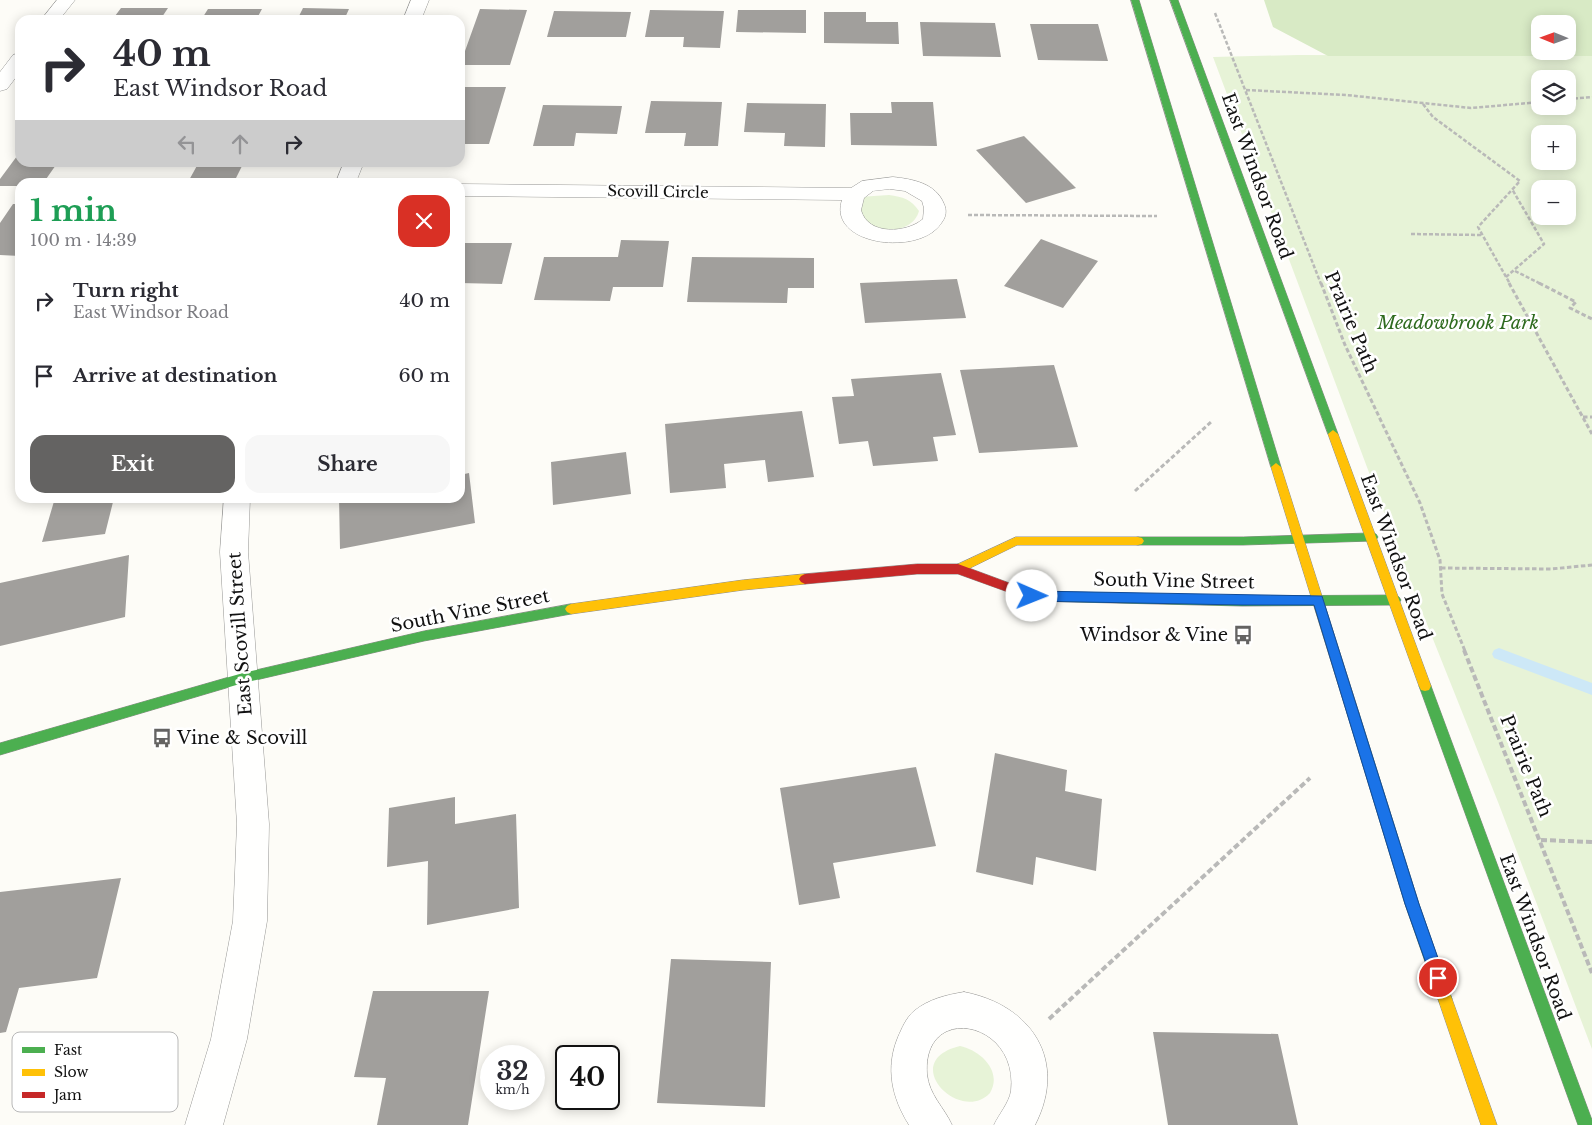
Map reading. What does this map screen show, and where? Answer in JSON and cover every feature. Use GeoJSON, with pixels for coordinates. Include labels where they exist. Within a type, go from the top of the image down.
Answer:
{"type":"FeatureCollection","features":[{"type":"Feature","properties":{"kind":"main road"},"geometry":{"type":"LineString","coordinates":[[1135,0],[1279,477],[1412,904],[1489,1125]]}},
{"type":"Feature","properties":{"kind":"main road","name":"East Windsor Road"},"geometry":{"type":"LineString","coordinates":[[1174,0],[1586,1125]]}},
{"type":"Feature","properties":{"kind":"main road","name":"South Vine Street"},"geometry":{"type":"LineString","coordinates":[[958,569],[1016,541],[1243,541],[1372,538]]}},
{"type":"Feature","properties":{"kind":"main road","name":"South Vine Street"},"geometry":{"type":"LineString","coordinates":[[0,749],[243,678],[424,636],[587,606],[752,584],[918,569],[958,569],[1032,596],[1242,601],[1395,600]]}},
{"type":"Feature","properties":{"kind":"street"},"geometry":{"type":"LineString","coordinates":[[54,15],[66,0]]}},
{"type":"Feature","properties":{"kind":"street"},"geometry":{"type":"LineString","coordinates":[[414,15],[420,0]]}},
{"type":"Feature","properties":{"kind":"street"},"geometry":{"type":"LineString","coordinates":[[0,85],[15,66]]}},
{"type":"Feature","properties":{"kind":"street","name":"Scovill Circle"},"geometry":{"type":"LineString","coordinates":[[465,190],[856,194],[865,188],[878,184],[906,184],[920,189],[929,196],[934,205],[935,214]]}},
{"type":"Feature","properties":{"kind":"street"},"geometry":{"type":"LineString","coordinates":[[856,194],[851,202],[850,210],[853,219],[860,226],[878,234],[898,236],[912,234],[931,223],[935,214]]}},
{"type":"Feature","properties":{"kind":"street","name":"East Scovill Street"},"geometry":{"type":"LineString","coordinates":[[204,1125],[229,1039],[250,921],[253,824],[234,552],[237,503]]}},
{"type":"Feature","properties":{"kind":"street"},"geometry":{"type":"LineString","coordinates":[[933,1125],[918,1107],[910,1087],[908,1066],[912,1046],[922,1028],[936,1016],[954,1010],[973,1010],[992,1016],[1008,1028],[1021,1045],[1028,1067],[1030,1090],[1023,1111],[1013,1125]]}},
{"type":"Feature","properties":{"kind":"path","name":"Prairie Path"},"geometry":{"type":"LineString","coordinates":[[1213,8],[1345,345],[1413,486],[1440,560],[1442,594],[1541,840],[1592,973]]}},
{"type":"Feature","properties":{"kind":"path"},"geometry":{"type":"LineString","coordinates":[[1246,90],[1346,95],[1471,108],[1531,103]]}},
{"type":"Feature","properties":{"kind":"path"},"geometry":{"type":"LineString","coordinates":[[1576,98],[1592,97]]}},
{"type":"Feature","properties":{"kind":"path"},"geometry":{"type":"LineString","coordinates":[[1422,104],[1433,117],[1520,181],[1478,227],[1592,434]]}},
{"type":"Feature","properties":{"kind":"path"},"geometry":{"type":"LineString","coordinates":[[1506,278],[1544,244],[1512,189]]}},
{"type":"Feature","properties":{"kind":"path"},"geometry":{"type":"LineString","coordinates":[[935,214],[1157,216]]}},
{"type":"Feature","properties":{"kind":"path"},"geometry":{"type":"LineString","coordinates":[[1411,234],[1482,235]]}},
{"type":"Feature","properties":{"kind":"path"},"geometry":{"type":"LineString","coordinates":[[1515,271],[1576,302],[1570,308],[1592,319]]}},
{"type":"Feature","properties":{"kind":"path"},"geometry":{"type":"LineString","coordinates":[[1582,417],[1592,417]]}},
{"type":"Feature","properties":{"kind":"path"},"geometry":{"type":"LineString","coordinates":[[1135,491],[1210,422]]}},
{"type":"Feature","properties":{"kind":"path"},"geometry":{"type":"LineString","coordinates":[[1441,568],[1551,569],[1592,565]]}},
{"type":"Feature","properties":{"kind":"path"},"geometry":{"type":"LineString","coordinates":[[1021,1045],[1310,778]]}},
{"type":"Feature","properties":{"kind":"path"},"geometry":{"type":"LineString","coordinates":[[1541,840],[1592,842]]}},
{"type":"Feature","properties":{"kind":"green space"},"geometry":{"type":"Polygon","coordinates":[[[1264,0],[1592,0],[1592,56],[1576,56],[1576,15],[1531,15],[1531,56],[1328,56],[1273,27],[1264,0]]]}},
{"type":"Feature","properties":{"kind":"green space","name":"Meadowbrook Park"},"geometry":{"type":"Polygon","coordinates":[[[1298,55],[1531,56],[1531,60],[1576,60],[1576,56],[1592,56],[1592,1049],[1498,802],[1409,579],[1213,57],[1298,55]]]}},
{"type":"Feature","properties":{"kind":"green space"},"geometry":{"type":"Polygon","coordinates":[[[889,195],[910,201],[919,211],[915,219],[909,225],[891,230],[882,230],[866,223],[860,215],[859,197],[889,195]]]}},
{"type":"Feature","properties":{"kind":"green space"},"geometry":{"type":"Polygon","coordinates":[[[960,1046],[968,1048],[982,1057],[994,1077],[990,1093],[978,1101],[964,1101],[951,1096],[940,1087],[934,1076],[934,1064],[942,1054],[960,1046]]]}},
{"type":"Feature","properties":{"kind":"building"},"geometry":{"type":"Polygon","coordinates":[[[121,8],[168,8],[163,15],[116,15],[121,8]]]}},
{"type":"Feature","properties":{"kind":"building"},"geometry":{"type":"Polygon","coordinates":[[[303,8],[349,9],[346,15],[300,15],[303,8]]]}},
{"type":"Feature","properties":{"kind":"building"},"geometry":{"type":"Polygon","coordinates":[[[208,9],[262,9],[259,15],[204,15],[208,9]]]}},
{"type":"Feature","properties":{"kind":"building"},"geometry":{"type":"Polygon","coordinates":[[[480,9],[527,10],[510,65],[465,65],[465,51],[480,9]]]}},
{"type":"Feature","properties":{"kind":"building"},"geometry":{"type":"Polygon","coordinates":[[[650,10],[724,11],[720,48],[683,47],[684,37],[645,37],[650,10]]]}},
{"type":"Feature","properties":{"kind":"building"},"geometry":{"type":"Polygon","coordinates":[[[738,10],[806,10],[806,33],[736,32],[738,10]]]}},
{"type":"Feature","properties":{"kind":"building"},"geometry":{"type":"Polygon","coordinates":[[[554,11],[631,12],[626,37],[547,37],[554,11]]]}},
{"type":"Feature","properties":{"kind":"building"},"geometry":{"type":"Polygon","coordinates":[[[824,12],[866,12],[866,22],[898,22],[899,44],[824,43],[824,12]]]}},
{"type":"Feature","properties":{"kind":"building"},"geometry":{"type":"Polygon","coordinates":[[[920,22],[995,23],[1001,57],[923,56],[920,22]]]}},
{"type":"Feature","properties":{"kind":"building"},"geometry":{"type":"Polygon","coordinates":[[[1030,24],[1098,24],[1108,61],[1038,60],[1030,24]]]}},
{"type":"Feature","properties":{"kind":"building"},"geometry":{"type":"Polygon","coordinates":[[[465,87],[506,87],[489,144],[465,144],[465,87]]]}},
{"type":"Feature","properties":{"kind":"building"},"geometry":{"type":"Polygon","coordinates":[[[651,101],[722,102],[718,146],[684,146],[686,133],[645,133],[651,101]]]}},
{"type":"Feature","properties":{"kind":"building"},"geometry":{"type":"Polygon","coordinates":[[[891,102],[933,102],[937,146],[851,145],[850,113],[892,113],[891,102]]]}},
{"type":"Feature","properties":{"kind":"building"},"geometry":{"type":"Polygon","coordinates":[[[747,103],[826,104],[825,147],[784,146],[785,133],[744,132],[747,103]]]}},
{"type":"Feature","properties":{"kind":"building"},"geometry":{"type":"Polygon","coordinates":[[[543,105],[622,106],[617,134],[576,133],[574,146],[533,146],[543,105]]]}},
{"type":"Feature","properties":{"kind":"building"},"geometry":{"type":"Polygon","coordinates":[[[1024,136],[1076,188],[1026,203],[976,150],[1024,136]]]}},
{"type":"Feature","properties":{"kind":"building"},"geometry":{"type":"Polygon","coordinates":[[[15,159],[15,167],[54,167],[47,178],[15,178],[15,186],[0,186],[0,179],[15,159]]]}},
{"type":"Feature","properties":{"kind":"building"},"geometry":{"type":"Polygon","coordinates":[[[196,167],[242,167],[236,178],[190,178],[196,167]]]}},
{"type":"Feature","properties":{"kind":"building"},"geometry":{"type":"Polygon","coordinates":[[[13,204],[15,204],[15,256],[0,255],[0,223],[13,204]]]}},
{"type":"Feature","properties":{"kind":"building"},"geometry":{"type":"Polygon","coordinates":[[[1041,239],[1098,261],[1063,308],[1004,286],[1041,239]]]}},
{"type":"Feature","properties":{"kind":"building"},"geometry":{"type":"Polygon","coordinates":[[[621,240],[669,241],[663,287],[613,287],[610,301],[534,300],[544,257],[618,257],[621,240]]]}},
{"type":"Feature","properties":{"kind":"building"},"geometry":{"type":"Polygon","coordinates":[[[465,243],[512,243],[502,284],[465,283],[465,243]]]}},
{"type":"Feature","properties":{"kind":"building"},"geometry":{"type":"Polygon","coordinates":[[[692,257],[814,258],[814,288],[788,288],[787,303],[687,302],[692,257]]]}},
{"type":"Feature","properties":{"kind":"building"},"geometry":{"type":"Polygon","coordinates":[[[957,279],[966,318],[865,323],[860,283],[957,279]]]}},
{"type":"Feature","properties":{"kind":"building"},"geometry":{"type":"Polygon","coordinates":[[[1054,365],[1078,447],[979,453],[960,370],[1054,365]]]}},
{"type":"Feature","properties":{"kind":"building"},"geometry":{"type":"Polygon","coordinates":[[[941,373],[956,435],[933,437],[938,461],[873,466],[868,441],[839,444],[832,397],[854,396],[851,379],[941,373]]]}},
{"type":"Feature","properties":{"kind":"building"},"geometry":{"type":"Polygon","coordinates":[[[802,411],[814,477],[768,482],[765,460],[724,464],[726,488],[670,493],[665,424],[802,411]]]}},
{"type":"Feature","properties":{"kind":"building"},"geometry":{"type":"Polygon","coordinates":[[[626,452],[631,494],[553,505],[551,462],[626,452]]]}},
{"type":"Feature","properties":{"kind":"building"},"geometry":{"type":"Polygon","coordinates":[[[469,473],[475,523],[340,549],[339,503],[465,503],[465,474],[469,473]]]}},
{"type":"Feature","properties":{"kind":"building"},"geometry":{"type":"Polygon","coordinates":[[[54,503],[113,503],[105,534],[42,542],[54,503]]]}},
{"type":"Feature","properties":{"kind":"building"},"geometry":{"type":"Polygon","coordinates":[[[129,555],[125,617],[0,646],[0,583],[129,555]]]}},
{"type":"Feature","properties":{"kind":"building"},"geometry":{"type":"Polygon","coordinates":[[[995,753],[1067,770],[1065,791],[1102,799],[1096,871],[1036,857],[1033,885],[976,872],[995,753]]]}},
{"type":"Feature","properties":{"kind":"building"},"geometry":{"type":"Polygon","coordinates":[[[916,767],[936,846],[833,863],[840,898],[799,905],[780,788],[916,767]]]}},
{"type":"Feature","properties":{"kind":"building"},"geometry":{"type":"Polygon","coordinates":[[[455,797],[455,824],[516,814],[519,908],[427,925],[428,861],[387,867],[389,808],[455,797]]]}},
{"type":"Feature","properties":{"kind":"building"},"geometry":{"type":"Polygon","coordinates":[[[121,878],[97,978],[19,988],[6,1032],[0,1033],[0,892],[121,878]]]}},
{"type":"Feature","properties":{"kind":"building"},"geometry":{"type":"Polygon","coordinates":[[[671,959],[771,962],[765,1107],[657,1103],[671,959]]]}},
{"type":"Feature","properties":{"kind":"building"},"geometry":{"type":"Polygon","coordinates":[[[373,991],[489,991],[468,1125],[377,1125],[386,1078],[354,1077],[373,991]]]}},
{"type":"Feature","properties":{"kind":"building"},"geometry":{"type":"Polygon","coordinates":[[[1153,1032],[1278,1034],[1298,1125],[1168,1125],[1153,1032]]]}},
{"type":"Feature","properties":{"kind":"waterway"},"geometry":{"type":"LineString","coordinates":[[1499,654],[1592,689]]}},
{"type":"Feature","properties":{"kind":"traffic: fast"},"geometry":{"type":"LineString","coordinates":[[1135,0],[1276,467]]}},
{"type":"Feature","properties":{"kind":"traffic: fast"},"geometry":{"type":"LineString","coordinates":[[1174,0],[1333,434]]}},
{"type":"Feature","properties":{"kind":"traffic: fast"},"geometry":{"type":"LineString","coordinates":[[1138,541],[1243,541],[1372,537]]}},
{"type":"Feature","properties":{"kind":"traffic: fast"},"geometry":{"type":"LineString","coordinates":[[1019,591],[1032,596],[1242,601],[1395,600]]}},
{"type":"Feature","properties":{"kind":"traffic: fast"},"geometry":{"type":"LineString","coordinates":[[0,749],[243,678],[424,636],[571,609]]}},
{"type":"Feature","properties":{"kind":"traffic: fast"},"geometry":{"type":"LineString","coordinates":[[1425,686],[1586,1125]]}},
{"type":"Feature","properties":{"kind":"traffic: fast"},"geometry":{"type":"LineString","coordinates":[[1353,713],[1412,904],[1445,999]]}},
{"type":"Feature","properties":{"kind":"traffic: slow"},"geometry":{"type":"LineString","coordinates":[[1333,434],[1425,686]]}},
{"type":"Feature","properties":{"kind":"traffic: slow"},"geometry":{"type":"LineString","coordinates":[[1276,467],[1353,713]]}},
{"type":"Feature","properties":{"kind":"traffic: slow"},"geometry":{"type":"LineString","coordinates":[[958,569],[1016,541],[1138,541]]}},
{"type":"Feature","properties":{"kind":"traffic: slow"},"geometry":{"type":"LineString","coordinates":[[571,609],[743,585],[805,579]]}},
{"type":"Feature","properties":{"kind":"traffic: slow"},"geometry":{"type":"LineString","coordinates":[[1445,999],[1489,1125]]}},
{"type":"Feature","properties":{"kind":"traffic: jam"},"geometry":{"type":"LineString","coordinates":[[805,579],[917,569],[958,569],[1019,591]]}},
{"type":"Feature","properties":{"kind":"place","name":"Windsor & Vine"},"geometry":{"type":"Point","coordinates":[1243,635]}},
{"type":"Feature","properties":{"kind":"place","name":"Vine & Scovill"},"geometry":{"type":"Point","coordinates":[162,738]}},
{"type":"Feature","properties":{"kind":"route"},"geometry":{"type":"LineString","coordinates":[[1032,596],[1242,601],[1318,600],[1412,904],[1438,978]]}}]}
